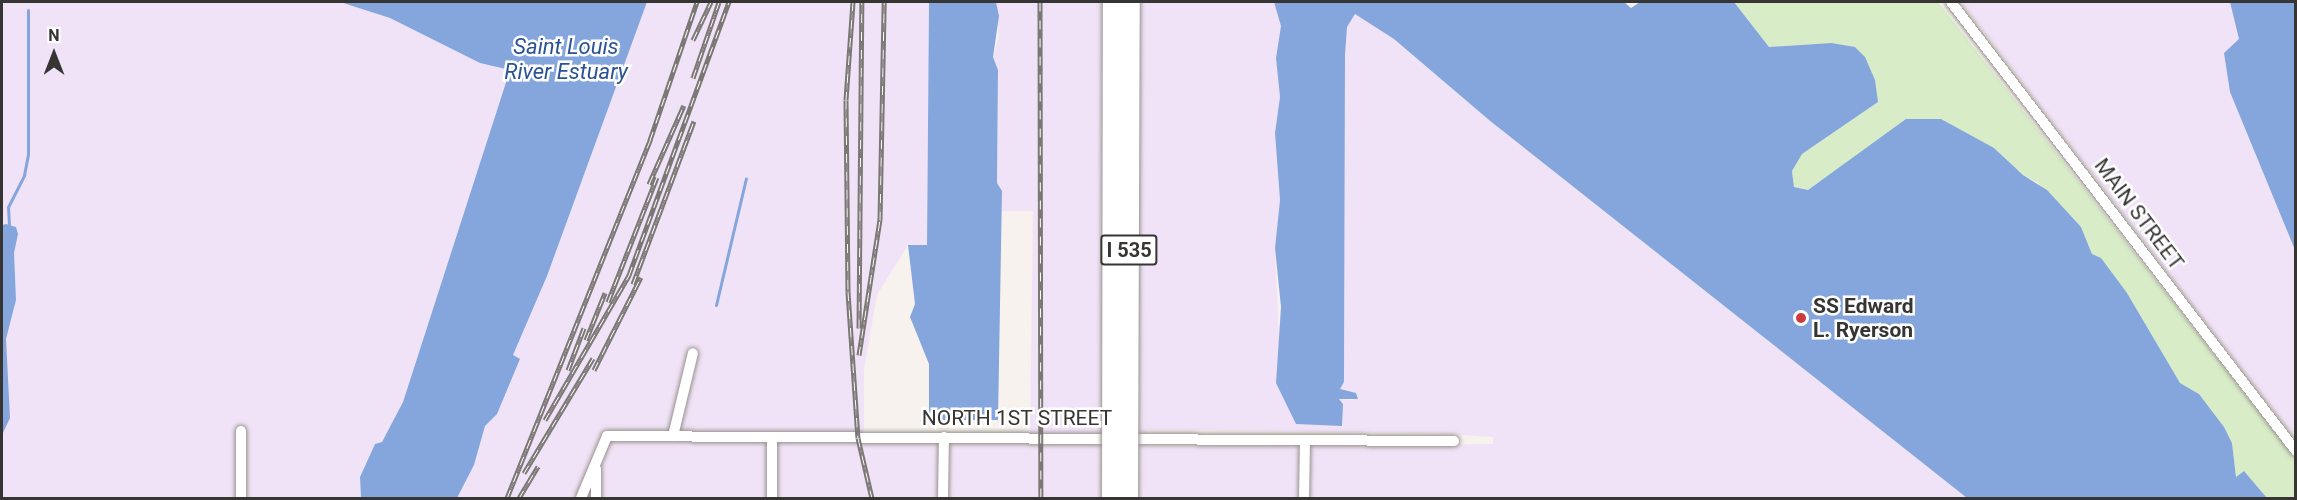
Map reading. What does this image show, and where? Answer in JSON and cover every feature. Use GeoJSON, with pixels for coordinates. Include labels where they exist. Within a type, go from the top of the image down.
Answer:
{"type":"FeatureCollection","features":[{"type":"Feature","properties":{"kind":"highway","name":"I 535"},"geometry":{"type":"LineString","coordinates":[[1112,498],[1113,2]]}},
{"type":"Feature","properties":{"kind":"highway","name":"I 535"},"geometry":{"type":"LineString","coordinates":[[1128,498],[1130,2]]}},
{"type":"Feature","properties":{"kind":"street","name":"MAIN STREET"},"geometry":{"type":"LineString","coordinates":[[1958,4],[2295,451]]}},
{"type":"Feature","properties":{"kind":"street"},"geometry":{"type":"LineString","coordinates":[[673,436],[693,353]]}},
{"type":"Feature","properties":{"kind":"street"},"geometry":{"type":"LineString","coordinates":[[241,431],[241,498]]}},
{"type":"Feature","properties":{"kind":"street","name":"NORTH 1ST STREET"},"geometry":{"type":"LineString","coordinates":[[596,463],[608,436],[1454,441]]}},
{"type":"Feature","properties":{"kind":"street"},"geometry":{"type":"LineString","coordinates":[[772,436],[772,498]]}},
{"type":"Feature","properties":{"kind":"street"},"geometry":{"type":"LineString","coordinates":[[944,437],[944,498]]}},
{"type":"Feature","properties":{"kind":"street"},"geometry":{"type":"LineString","coordinates":[[1304,498],[1305,440]]}},
{"type":"Feature","properties":{"kind":"street"},"geometry":{"type":"LineString","coordinates":[[581,498],[596,463]]}},
{"type":"Feature","properties":{"kind":"street"},"geometry":{"type":"LineString","coordinates":[[596,463],[596,498]]}},
{"type":"Feature","properties":{"kind":"shaded area"},"geometry":{"type":"Polygon","coordinates":[[[2,2],[340,2],[390,18],[480,63],[510,70],[403,402],[382,442],[375,444],[360,477],[361,498],[2,498],[2,2]]]}},
{"type":"Feature","properties":{"kind":"shaded area"},"geometry":{"type":"Polygon","coordinates":[[[647,2],[929,2],[927,245],[908,245],[877,295],[864,370],[864,438],[1030,437],[1033,211],[1002,211],[1002,191],[997,183],[998,70],[993,57],[999,36],[996,2],[1274,2],[1282,26],[1276,58],[1280,97],[1275,133],[1280,200],[1275,248],[1279,335],[1296,424],[1343,404],[1339,399],[1354,400],[1340,389],[1344,382],[1345,55],[1347,27],[1355,13],[1394,39],[1489,120],[1967,498],[457,498],[474,465],[485,426],[497,414],[520,360],[512,355],[547,276],[647,2]],[[1147,430],[1148,446],[1493,444],[1493,437],[1429,433],[1147,430]]]}},
{"type":"Feature","properties":{"kind":"shaded area"},"geometry":{"type":"Polygon","coordinates":[[[1961,2],[2230,2],[2239,39],[2230,92],[2295,250],[2295,439],[1961,2]]]}},
{"type":"Feature","properties":{"kind":"green space"},"geometry":{"type":"Polygon","coordinates":[[[1734,2],[1938,2],[2295,458],[2295,498],[2267,498],[2244,471],[2236,477],[2232,443],[2224,427],[2199,394],[2180,383],[2127,293],[2092,254],[2081,227],[2038,183],[2023,175],[1994,148],[1818,182],[1808,190],[1794,187],[1792,171],[1802,154],[1878,102],[1831,43],[1769,47],[1734,2]]]}},
{"type":"Feature","properties":{"kind":"water","name":"Saint Louis River Estuary"},"geometry":{"type":"Polygon","coordinates":[[[340,2],[647,2],[547,276],[513,355],[520,359],[497,414],[485,426],[474,465],[457,498],[361,498],[360,477],[375,444],[382,442],[403,402],[510,70],[480,63],[390,18],[340,2]]]}},
{"type":"Feature","properties":{"kind":"water"},"geometry":{"type":"Polygon","coordinates":[[[929,2],[996,2],[999,16],[993,57],[998,70],[997,183],[1002,191],[998,420],[929,420],[929,364],[910,317],[915,304],[908,245],[927,245],[929,2]]]}},
{"type":"Feature","properties":{"kind":"water"},"geometry":{"type":"Polygon","coordinates":[[[1274,2],[1624,2],[1631,8],[1640,2],[1734,2],[1769,47],[1831,43],[1855,47],[1865,57],[1875,80],[1878,102],[1802,154],[1792,171],[1794,187],[1808,190],[1906,119],[1941,119],[1994,148],[2023,175],[2047,190],[2081,227],[2092,254],[2101,258],[2127,293],[2180,383],[2199,394],[2224,427],[2232,443],[2236,477],[2244,471],[2267,498],[1967,498],[1489,120],[1394,39],[1355,14],[1347,27],[1345,55],[1344,382],[1340,389],[1356,393],[1358,399],[1339,399],[1343,404],[1342,426],[1296,424],[1276,383],[1281,307],[1275,248],[1280,200],[1275,133],[1280,97],[1276,58],[1281,26],[1274,2]]]}},
{"type":"Feature","properties":{"kind":"water"},"geometry":{"type":"Polygon","coordinates":[[[2230,2],[2295,2],[2295,250],[2230,92],[2224,53],[2239,39],[2230,2]]]}},
{"type":"Feature","properties":{"kind":"water"},"geometry":{"type":"Polygon","coordinates":[[[2,225],[16,227],[18,234],[14,253],[16,300],[6,339],[10,418],[2,435],[2,225]]]}},
{"type":"Feature","properties":{"kind":"waterway"},"geometry":{"type":"LineString","coordinates":[[9,226],[8,207],[24,175],[28,154],[28,10]]}},
{"type":"Feature","properties":{"kind":"waterway"},"geometry":{"type":"LineString","coordinates":[[716,305],[746,178]]}},
{"type":"Feature","properties":{"kind":"railway"},"geometry":{"type":"LineString","coordinates":[[507,498],[650,140],[697,2]]}},
{"type":"Feature","properties":{"kind":"railway"},"geometry":{"type":"LineString","coordinates":[[693,40],[711,2]]}},
{"type":"Feature","properties":{"kind":"railway"},"geometry":{"type":"LineString","coordinates":[[693,78],[719,2]]}},
{"type":"Feature","properties":{"kind":"railway"},"geometry":{"type":"LineString","coordinates":[[545,420],[629,275],[729,2]]}},
{"type":"Feature","properties":{"kind":"railway"},"geometry":{"type":"LineString","coordinates":[[853,2],[846,100],[848,292],[858,438],[872,498]]}},
{"type":"Feature","properties":{"kind":"railway"},"geometry":{"type":"LineString","coordinates":[[859,328],[862,2]]}},
{"type":"Feature","properties":{"kind":"railway"},"geometry":{"type":"LineString","coordinates":[[859,355],[880,220],[884,2]]}},
{"type":"Feature","properties":{"kind":"railway"},"geometry":{"type":"LineString","coordinates":[[1040,2],[1041,498]]}},
{"type":"Feature","properties":{"kind":"railway"},"geometry":{"type":"LineString","coordinates":[[649,184],[684,105]]}},
{"type":"Feature","properties":{"kind":"railway"},"geometry":{"type":"LineString","coordinates":[[633,284],[694,121]]}},
{"type":"Feature","properties":{"kind":"railway"},"geometry":{"type":"LineString","coordinates":[[608,302],[657,177]]}},
{"type":"Feature","properties":{"kind":"railway"},"geometry":{"type":"LineString","coordinates":[[594,370],[641,277]]}},
{"type":"Feature","properties":{"kind":"railway"},"geometry":{"type":"LineString","coordinates":[[586,340],[605,293]]}},
{"type":"Feature","properties":{"kind":"railway"},"geometry":{"type":"LineString","coordinates":[[568,370],[584,328]]}},
{"type":"Feature","properties":{"kind":"railway"},"geometry":{"type":"LineString","coordinates":[[524,473],[593,358]]}},
{"type":"Feature","properties":{"kind":"railway"},"geometry":{"type":"LineString","coordinates":[[519,498],[538,466]]}},
{"type":"Feature","properties":{"kind":"place","name":"SS Edward L. Ryerson"},"geometry":{"type":"Point","coordinates":[1801,318]}}]}
